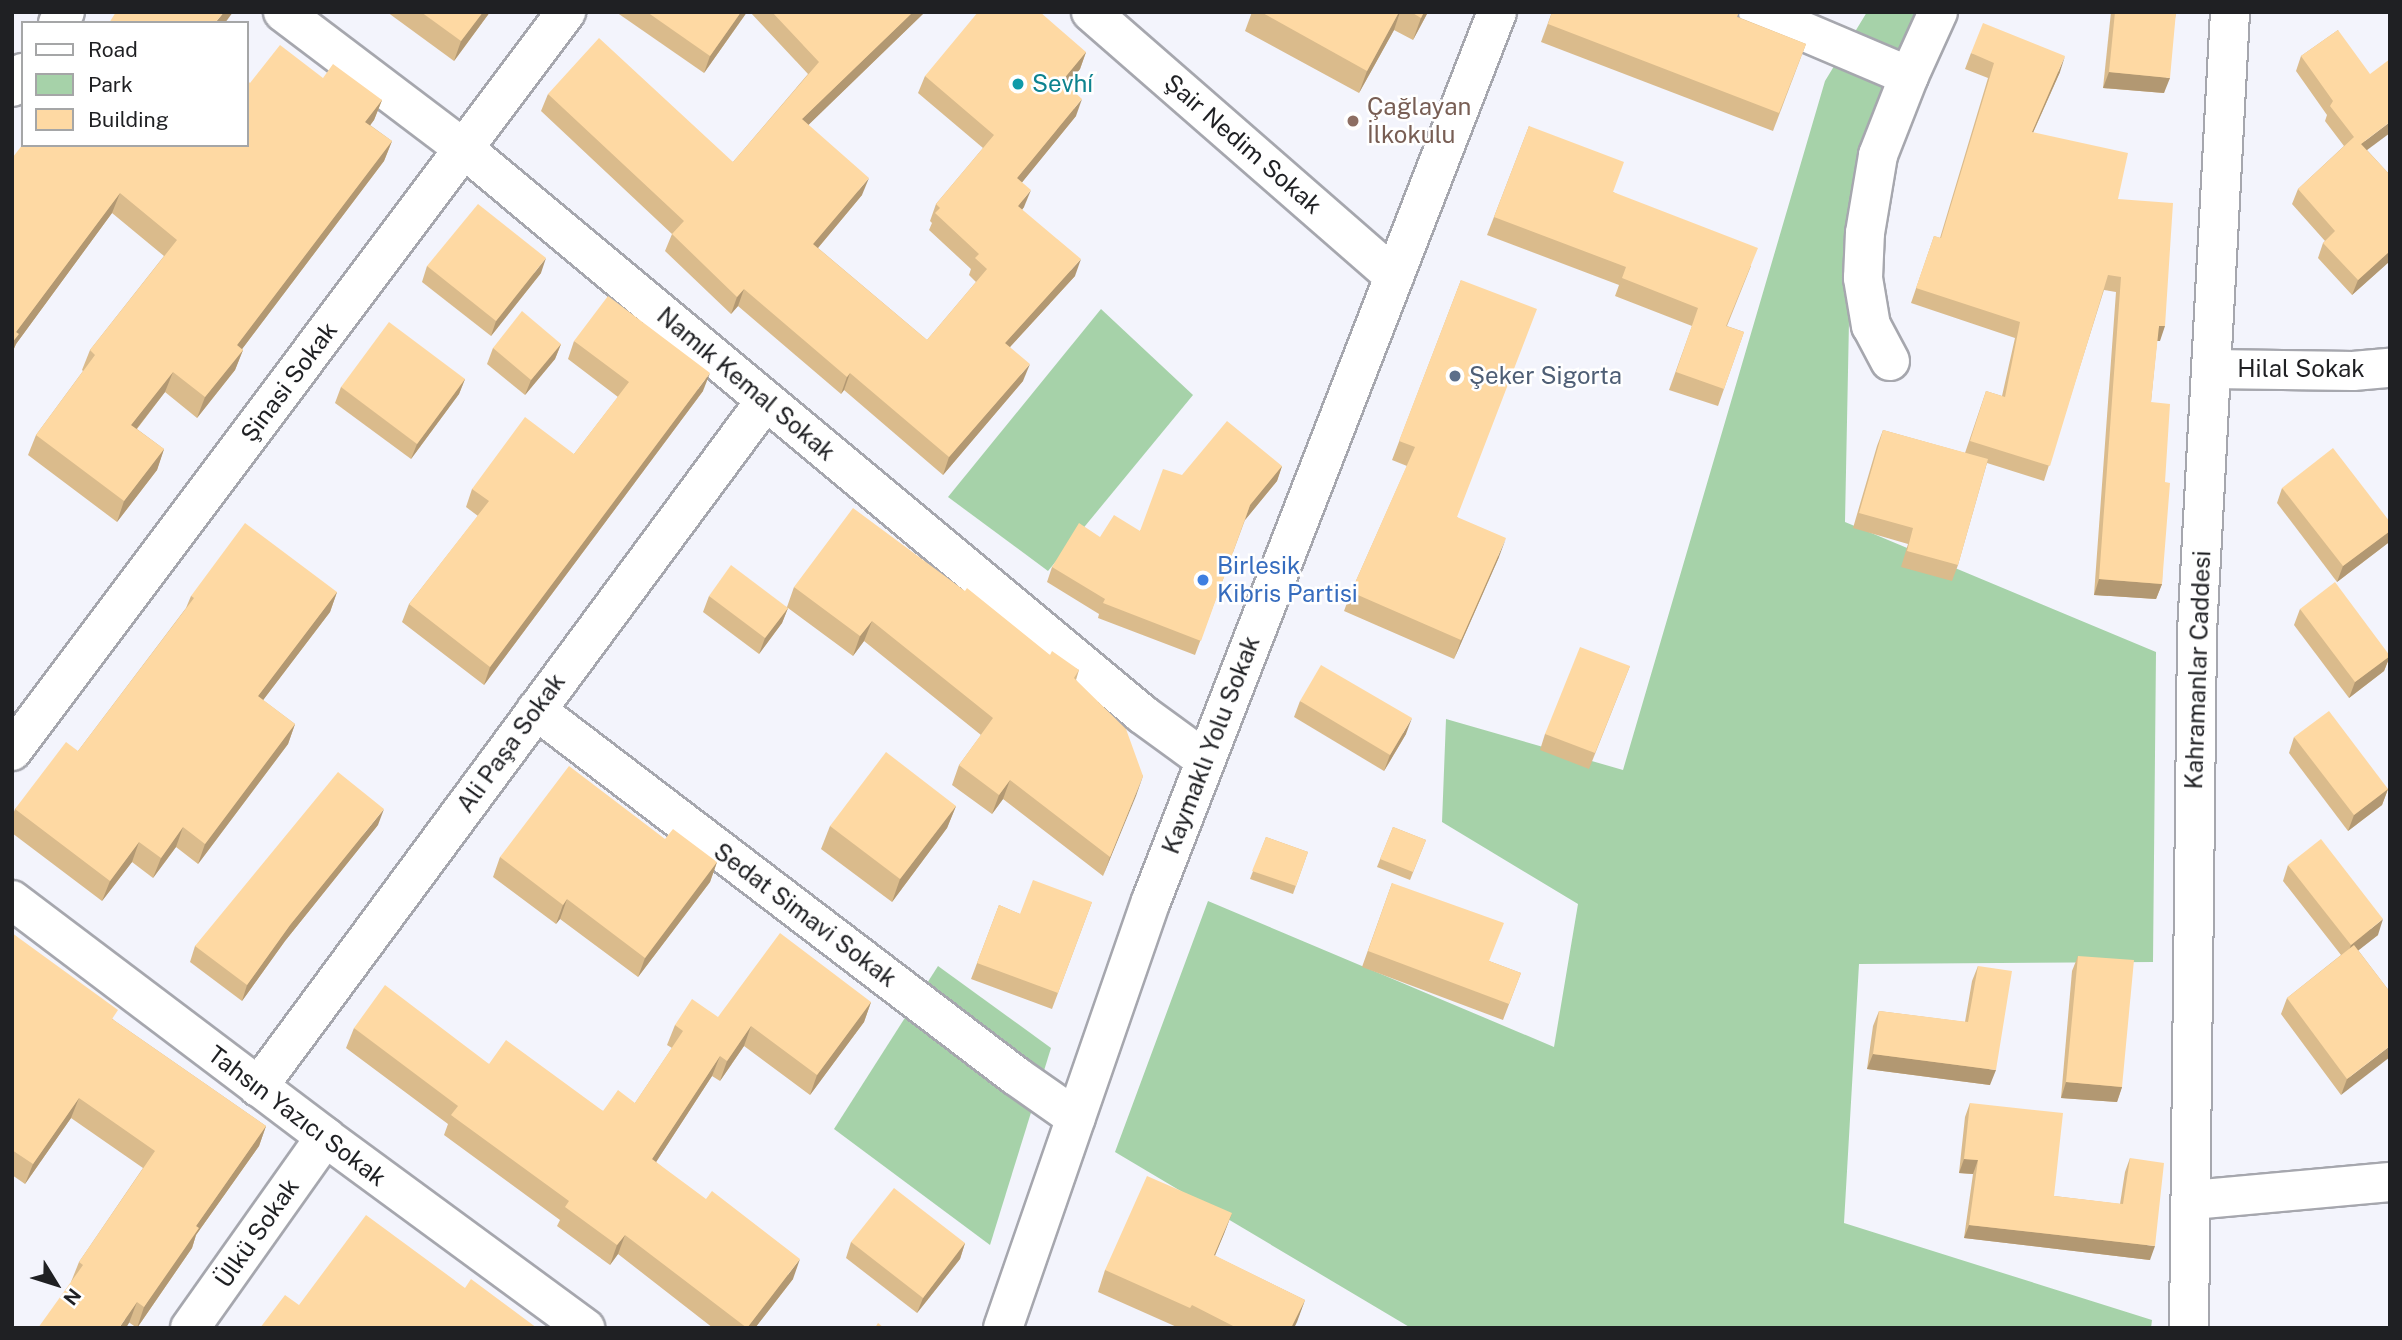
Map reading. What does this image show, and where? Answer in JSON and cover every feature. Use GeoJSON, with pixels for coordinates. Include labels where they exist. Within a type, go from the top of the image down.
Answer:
{"type":"FeatureCollection","features":[{"type":"Feature","properties":{"kind":"street","name":"Namık Kemal Sokak"},"geometry":{"type":"LineString","coordinates":[[283,12],[463,148],[1142,713],[1205,760]]}},
{"type":"Feature","properties":{"kind":"street","name":"Şinasi Sokak"},"geometry":{"type":"LineString","coordinates":[[12,751],[566,12]]}},
{"type":"Feature","properties":{"kind":"street","name":"Şair Nedim Sokak"},"geometry":{"type":"LineString","coordinates":[[1091,12],[1394,276]]}},
{"type":"Feature","properties":{"kind":"street","name":"Kaymaklı Yolu Sokak"},"geometry":{"type":"LineString","coordinates":[[1003,1328],[1151,901],[1497,12]]}},
{"type":"Feature","properties":{"kind":"street"},"geometry":{"type":"LineString","coordinates":[[1758,12],[1909,76]]}},
{"type":"Feature","properties":{"kind":"street"},"geometry":{"type":"LineString","coordinates":[[1889,361],[1871,326],[1863,278],[1865,233],[1878,155],[1938,12]]}},
{"type":"Feature","properties":{"kind":"street","name":"Kahramanlar Caddesi"},"geometry":{"type":"LineString","coordinates":[[2189,1328],[2194,729],[2230,12]]}},
{"type":"Feature","properties":{"kind":"street","name":"Hilal Sokak"},"geometry":{"type":"LineString","coordinates":[[2212,369],[2353,371],[2390,368]]}},
{"type":"Feature","properties":{"kind":"street","name":"Ali Paşa Sokak"},"geometry":{"type":"LineString","coordinates":[[258,1087],[766,400]]}},
{"type":"Feature","properties":{"kind":"street","name":"Sedat Simavi Sokak"},"geometry":{"type":"LineString","coordinates":[[536,710],[1016,1076],[1076,1118]]}},
{"type":"Feature","properties":{"kind":"street","name":"Tahsın Yazıcı Sokak"},"geometry":{"type":"LineString","coordinates":[[12,900],[258,1087],[585,1328]]}},
{"type":"Feature","properties":{"kind":"street","name":"Ülkü Sokak"},"geometry":{"type":"LineString","coordinates":[[190,1328],[325,1137]]}},
{"type":"Feature","properties":{"kind":"street"},"geometry":{"type":"LineString","coordinates":[[2192,1200],[2390,1182]]}},
{"type":"Feature","properties":{"kind":"green space"},"geometry":{"type":"Polygon","coordinates":[[[1867,12],[1949,12],[1851,221],[1845,522],[2156,652],[2153,962],[1859,964],[1844,1223],[2152,1320],[2151,1328],[1411,1328],[1115,1152],[1208,901],[1554,1047],[1578,904],[1442,822],[1446,719],[1623,770],[1825,81],[1867,12]]]}},
{"type":"Feature","properties":{"kind":"green space"},"geometry":{"type":"Polygon","coordinates":[[[1101,309],[1193,395],[1048,571],[948,497],[1101,309]]]}},
{"type":"Feature","properties":{"kind":"green space"},"geometry":{"type":"Polygon","coordinates":[[[938,966],[1051,1048],[990,1245],[834,1129],[938,966]]]}},
{"type":"Feature","properties":{"kind":"building"},"geometry":{"type":"Polygon","coordinates":[[[116,12],[224,12],[217,21],[110,21],[116,12]]]}},
{"type":"Feature","properties":{"kind":"building"},"geometry":{"type":"Polygon","coordinates":[[[421,12],[483,12],[461,41],[421,12]]]}},
{"type":"Feature","properties":{"kind":"building"},"geometry":{"type":"Polygon","coordinates":[[[647,12],[741,12],[710,56],[647,12]]]}},
{"type":"Feature","properties":{"kind":"building"},"geometry":{"type":"Polygon","coordinates":[[[772,12],[913,12],[802,119],[869,178],[813,244],[927,340],[987,269],[975,258],[979,254],[935,213],[940,208],[936,204],[994,135],[925,76],[978,12],[1040,12],[1086,52],[1062,81],[1082,99],[1017,178],[1031,190],[1018,206],[1081,259],[1005,343],[1030,364],[949,457],[850,373],[847,377],[744,289],[737,297],[672,234],[684,221],[548,94],[599,38],[733,162],[819,62],[772,12]]]}},
{"type":"Feature","properties":{"kind":"building"},"geometry":{"type":"Polygon","coordinates":[[[1261,12],[1399,12],[1367,71],[1261,12]]]}},
{"type":"Feature","properties":{"kind":"building"},"geometry":{"type":"Polygon","coordinates":[[[1411,12],[1424,12],[1421,18],[1411,12]]]}},
{"type":"Feature","properties":{"kind":"building"},"geometry":{"type":"Polygon","coordinates":[[[1552,12],[1739,12],[1737,17],[1806,44],[1779,113],[1548,24],[1552,12]]]}},
{"type":"Feature","properties":{"kind":"building"},"geometry":{"type":"Polygon","coordinates":[[[2115,12],[2176,12],[2170,78],[2109,72],[2115,12]]]}},
{"type":"Feature","properties":{"kind":"building"},"geometry":{"type":"Polygon","coordinates":[[[1983,23],[2065,56],[2032,132],[2128,153],[2118,199],[2173,203],[2165,326],[2159,326],[2151,402],[2170,404],[2165,482],[2170,483],[2162,584],[2099,579],[2121,277],[2108,275],[2050,466],[1970,441],[1986,391],[2005,397],[2020,322],[1916,288],[1934,236],[1941,238],[1994,63],[1971,53],[1983,23]]]}},
{"type":"Feature","properties":{"kind":"building"},"geometry":{"type":"Polygon","coordinates":[[[2338,30],[2370,74],[2390,59],[2390,122],[2361,144],[2390,175],[2390,251],[2358,280],[2323,243],[2335,231],[2298,189],[2354,137],[2330,106],[2333,101],[2301,56],[2338,30]]]}},
{"type":"Feature","properties":{"kind":"building"},"geometry":{"type":"Polygon","coordinates":[[[280,45],[323,78],[333,64],[382,100],[365,122],[392,141],[237,345],[243,350],[205,397],[173,372],[131,425],[164,449],[124,501],[36,435],[95,355],[90,350],[177,240],[120,193],[16,332],[19,334],[12,343],[12,156],[21,147],[248,147],[248,81],[250,83],[280,45]]]}},
{"type":"Feature","properties":{"kind":"building"},"geometry":{"type":"Polygon","coordinates":[[[1529,126],[1624,162],[1613,192],[1758,248],[1726,326],[1744,332],[1724,389],[1676,372],[1698,308],[1622,278],[1626,267],[1494,217],[1529,126]]]}},
{"type":"Feature","properties":{"kind":"building"},"geometry":{"type":"Polygon","coordinates":[[[478,204],[546,258],[496,321],[427,266],[478,204]]]}},
{"type":"Feature","properties":{"kind":"building"},"geometry":{"type":"Polygon","coordinates":[[[1461,280],[1537,309],[1457,517],[1506,538],[1461,640],[1351,592],[1415,447],[1399,441],[1461,280]]]}},
{"type":"Feature","properties":{"kind":"building"},"geometry":{"type":"Polygon","coordinates":[[[608,296],[710,373],[490,667],[409,604],[489,501],[472,489],[525,417],[574,454],[629,382],[574,341],[608,296]]]}},
{"type":"Feature","properties":{"kind":"building"},"geometry":{"type":"Polygon","coordinates":[[[522,311],[561,344],[531,380],[493,348],[522,311]]]}},
{"type":"Feature","properties":{"kind":"building"},"geometry":{"type":"Polygon","coordinates":[[[389,322],[465,379],[417,444],[341,387],[389,322]]]}},
{"type":"Feature","properties":{"kind":"building"},"geometry":{"type":"Polygon","coordinates":[[[1227,421],[1282,466],[1250,505],[1201,641],[1103,603],[1105,599],[1052,567],[1079,523],[1100,537],[1114,515],[1140,531],[1163,469],[1182,475],[1227,421]]]}},
{"type":"Feature","properties":{"kind":"building"},"geometry":{"type":"Polygon","coordinates":[[[1883,430],[1988,459],[1958,565],[1907,551],[1913,528],[1859,513],[1883,430]]]}},
{"type":"Feature","properties":{"kind":"building"},"geometry":{"type":"Polygon","coordinates":[[[2333,448],[2390,522],[2390,531],[2343,566],[2282,488],[2333,448]]]}},
{"type":"Feature","properties":{"kind":"building"},"geometry":{"type":"Polygon","coordinates":[[[853,508],[965,591],[967,588],[1050,655],[1052,651],[1079,670],[1074,678],[1126,729],[1143,776],[1110,857],[1010,780],[999,795],[959,765],[993,718],[872,621],[860,636],[794,587],[853,508]]]}},
{"type":"Feature","properties":{"kind":"building"},"geometry":{"type":"Polygon","coordinates":[[[245,523],[337,592],[258,696],[295,724],[205,844],[183,827],[161,858],[139,842],[110,881],[15,809],[66,742],[78,751],[194,598],[191,596],[245,523]]]}},
{"type":"Feature","properties":{"kind":"building"},"geometry":{"type":"Polygon","coordinates":[[[731,565],[788,608],[765,638],[709,596],[731,565]]]}},
{"type":"Feature","properties":{"kind":"building"},"geometry":{"type":"Polygon","coordinates":[[[2335,582],[2390,656],[2355,682],[2300,609],[2335,582]]]}},
{"type":"Feature","properties":{"kind":"building"},"geometry":{"type":"Polygon","coordinates":[[[1580,647],[1630,666],[1595,753],[1545,734],[1580,647]]]}},
{"type":"Feature","properties":{"kind":"building"},"geometry":{"type":"Polygon","coordinates":[[[1321,665],[1412,718],[1390,755],[1300,701],[1321,665]]]}},
{"type":"Feature","properties":{"kind":"building"},"geometry":{"type":"Polygon","coordinates":[[[2329,711],[2388,789],[2354,815],[2294,737],[2329,711]]]}},
{"type":"Feature","properties":{"kind":"building"},"geometry":{"type":"Polygon","coordinates":[[[886,752],[956,806],[900,879],[830,826],[886,752]]]}},
{"type":"Feature","properties":{"kind":"building"},"geometry":{"type":"Polygon","coordinates":[[[569,766],[665,839],[673,829],[717,862],[645,958],[567,899],[563,905],[500,857],[569,766]]]}},
{"type":"Feature","properties":{"kind":"building"},"geometry":{"type":"Polygon","coordinates":[[[338,772],[384,809],[290,925],[247,985],[195,946],[338,772]]]}},
{"type":"Feature","properties":{"kind":"building"},"geometry":{"type":"Polygon","coordinates":[[[1393,827],[1426,840],[1413,872],[1380,859],[1393,827]]]}},
{"type":"Feature","properties":{"kind":"building"},"geometry":{"type":"Polygon","coordinates":[[[1266,837],[1308,852],[1296,886],[1252,871],[1266,837]]]}},
{"type":"Feature","properties":{"kind":"building"},"geometry":{"type":"Polygon","coordinates":[[[2321,839],[2383,919],[2351,945],[2288,865],[2321,839]]]}},
{"type":"Feature","properties":{"kind":"building"},"geometry":{"type":"Polygon","coordinates":[[[1033,880],[1092,902],[1058,993],[977,963],[999,905],[1020,914],[1033,880]]]}},
{"type":"Feature","properties":{"kind":"building"},"geometry":{"type":"Polygon","coordinates":[[[1392,883],[1504,923],[1489,961],[1521,973],[1509,1004],[1368,951],[1392,883]]]}},
{"type":"Feature","properties":{"kind":"building"},"geometry":{"type":"Polygon","coordinates":[[[12,933],[118,1010],[112,1019],[266,1126],[196,1226],[199,1228],[144,1307],[137,1302],[119,1328],[38,1328],[83,1265],[79,1262],[155,1151],[79,1098],[33,1164],[12,1150],[12,933]]]}},
{"type":"Feature","properties":{"kind":"building"},"geometry":{"type":"Polygon","coordinates":[[[780,933],[871,1002],[817,1075],[751,1026],[727,1061],[720,1056],[652,1159],[706,1199],[712,1191],[800,1259],[747,1328],[625,1235],[617,1245],[565,1207],[569,1201],[451,1115],[458,1106],[354,1028],[385,985],[489,1064],[506,1040],[603,1111],[618,1090],[635,1103],[683,1031],[675,1025],[692,999],[718,1017],[780,933]]]}},
{"type":"Feature","properties":{"kind":"building"},"geometry":{"type":"Polygon","coordinates":[[[2354,945],[2390,992],[2390,1046],[2347,1079],[2287,998],[2354,945]]]}},
{"type":"Feature","properties":{"kind":"building"},"geometry":{"type":"Polygon","coordinates":[[[2078,956],[2134,960],[2122,1087],[2066,1082],[2078,956]]]}},
{"type":"Feature","properties":{"kind":"building"},"geometry":{"type":"Polygon","coordinates":[[[1978,966],[2012,971],[1996,1070],[1873,1054],[1879,1011],[1968,1022],[1978,966]]]}},
{"type":"Feature","properties":{"kind":"building"},"geometry":{"type":"Polygon","coordinates":[[[1970,1103],[2063,1113],[2054,1196],[2123,1204],[2130,1158],[2164,1163],[2155,1246],[1969,1225],[1978,1160],[1964,1159],[1970,1103]]]}},
{"type":"Feature","properties":{"kind":"building"},"geometry":{"type":"Polygon","coordinates":[[[1147,1176],[1232,1213],[1214,1255],[1305,1300],[1291,1328],[1237,1328],[1192,1305],[1190,1308],[1105,1270],[1147,1176]]]}},
{"type":"Feature","properties":{"kind":"building"},"geometry":{"type":"Polygon","coordinates":[[[894,1188],[965,1243],[923,1298],[851,1242],[894,1188]]]}},
{"type":"Feature","properties":{"kind":"building"},"geometry":{"type":"Polygon","coordinates":[[[366,1215],[465,1288],[471,1279],[537,1328],[260,1328],[285,1295],[299,1305],[366,1215]]]}},
{"type":"Feature","properties":{"kind":"place","name":"Sevhí"},"geometry":{"type":"Point","coordinates":[1018,84]}},
{"type":"Feature","properties":{"kind":"place","name":"Çağlayan İlkokulu"},"geometry":{"type":"Point","coordinates":[1353,121]}},
{"type":"Feature","properties":{"kind":"place","name":"Şeker Sigorta"},"geometry":{"type":"Point","coordinates":[1455,376]}},
{"type":"Feature","properties":{"kind":"place","name":"Birlesik Kibris Partisi"},"geometry":{"type":"Point","coordinates":[1203,580]}}]}
